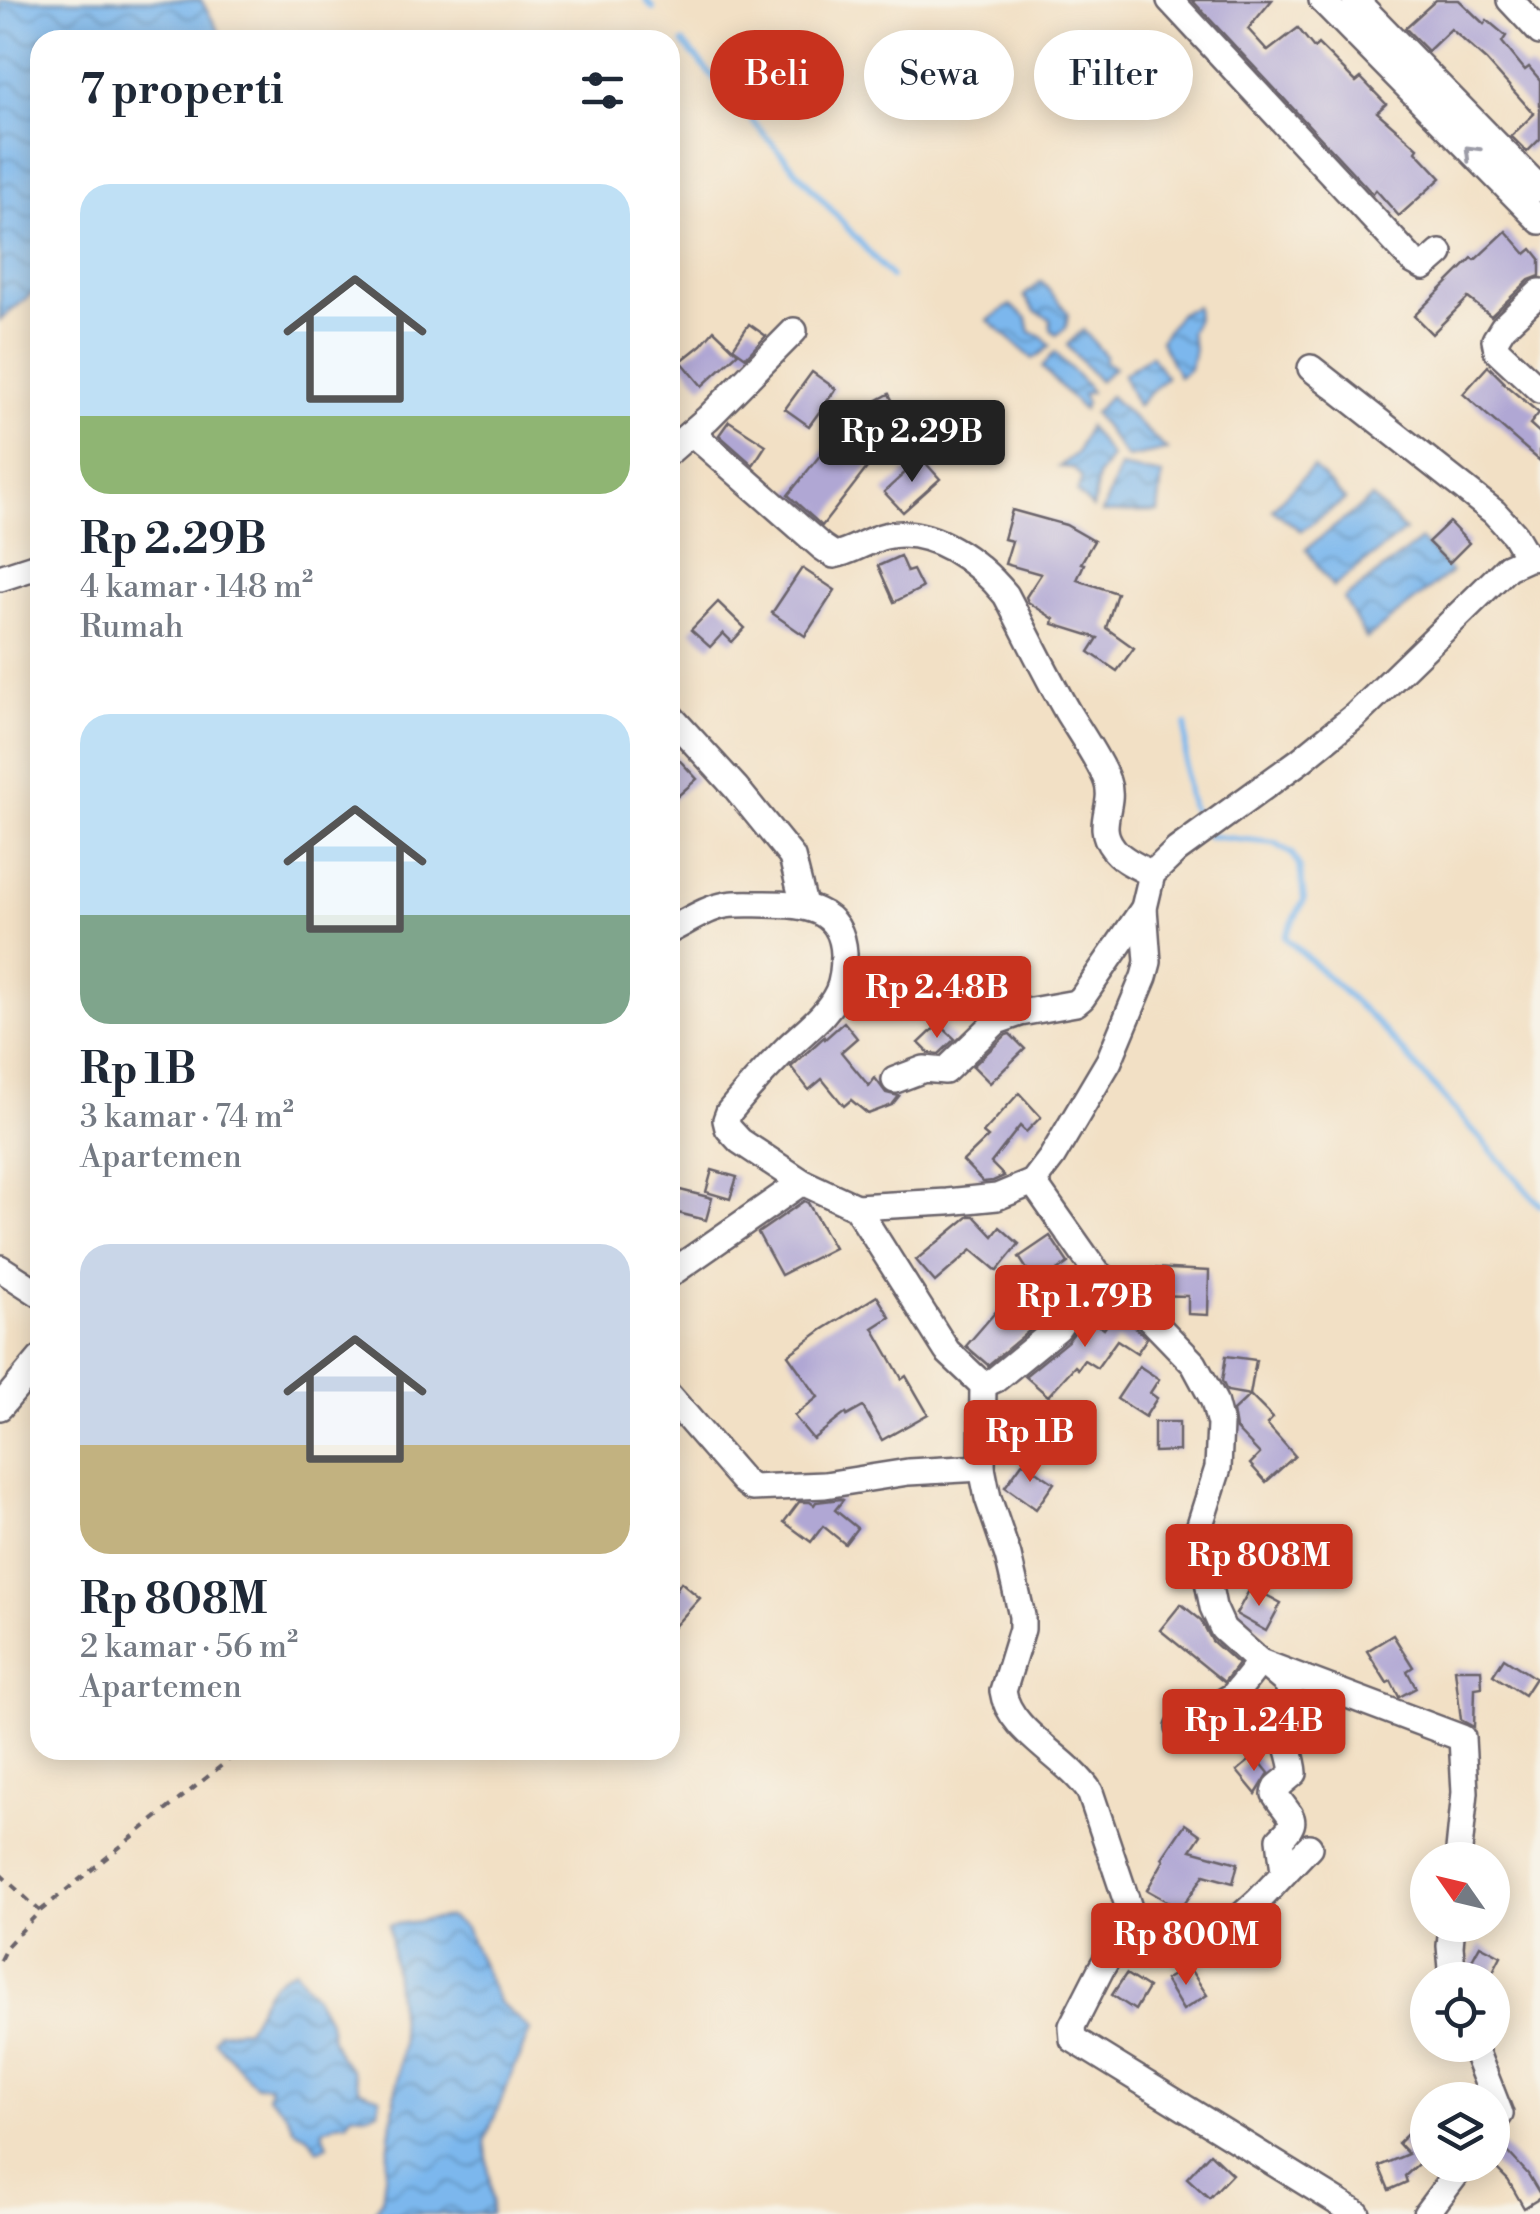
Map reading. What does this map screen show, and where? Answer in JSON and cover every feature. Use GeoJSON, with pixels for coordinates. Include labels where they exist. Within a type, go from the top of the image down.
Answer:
{"type":"FeatureCollection","features":[{"type":"Feature","properties":{"kind":"street"},"geometry":{"type":"LineString","coordinates":[[1170,0],[1413,261],[1424,268],[1440,254]]}},
{"type":"Feature","properties":{"kind":"street"},"geometry":{"type":"LineString","coordinates":[[1322,0],[1540,221]]}},
{"type":"Feature","properties":{"kind":"street"},"geometry":{"type":"LineString","coordinates":[[1354,0],[1540,189]]}},
{"type":"Feature","properties":{"kind":"street"},"geometry":{"type":"LineString","coordinates":[[1510,0],[1540,32]]}},
{"type":"Feature","properties":{"kind":"street"},"geometry":{"type":"LineString","coordinates":[[1540,292],[1495,340],[1498,350],[1540,390]]}},
{"type":"Feature","properties":{"kind":"street"},"geometry":{"type":"LineString","coordinates":[[680,443],[794,331]]}},
{"type":"Feature","properties":{"kind":"street"},"geometry":{"type":"LineString","coordinates":[[680,925],[728,905],[804,905],[836,924],[844,943],[840,989],[827,1011],[729,1112],[726,1120],[732,1134],[802,1182],[856,1207],[997,1196],[1032,1182],[1052,1157],[1109,1061],[1144,976],[1148,962],[1144,908],[1152,874],[1177,850],[1355,716],[1508,567],[1534,557],[1494,512],[1311,368]]}},
{"type":"Feature","properties":{"kind":"street"},"geometry":{"type":"LineString","coordinates":[[692,434],[834,555],[885,536],[922,537],[950,547],[1000,588],[1108,782],[1104,833],[1120,856],[1152,874]]}},
{"type":"Feature","properties":{"kind":"street"},"geometry":{"type":"LineString","coordinates":[[0,578],[30,569]]}},
{"type":"Feature","properties":{"kind":"street"},"geometry":{"type":"LineString","coordinates":[[680,727],[792,857],[804,905]]}},
{"type":"Feature","properties":{"kind":"street"},"geometry":{"type":"LineString","coordinates":[[895,1080],[924,1069],[945,1071],[996,1021],[1076,1002],[1144,908]]}},
{"type":"Feature","properties":{"kind":"street"},"geometry":{"type":"LineString","coordinates":[[680,1267],[802,1182]]}},
{"type":"Feature","properties":{"kind":"street"},"geometry":{"type":"LineString","coordinates":[[1032,1182],[1097,1273],[1138,1306],[1194,1364],[1214,1401],[1220,1424],[1218,1468],[1198,1531],[1214,1607],[1223,1629],[1289,1685],[1291,1694],[1283,1714],[1294,1773],[1277,1787],[1275,1794],[1293,1825],[1280,1840],[1284,1872]]}},
{"type":"Feature","properties":{"kind":"street"},"geometry":{"type":"LineString","coordinates":[[856,1207],[947,1351],[982,1385],[982,1468],[1022,1616],[1022,1629],[1002,1691],[1004,1700],[1025,1729],[1090,1792],[1132,1918],[1072,2026],[1073,2038],[1357,2214]]}},
{"type":"Feature","properties":{"kind":"street"},"geometry":{"type":"LineString","coordinates":[[0,1268],[30,1288]]}},
{"type":"Feature","properties":{"kind":"street"},"geometry":{"type":"LineString","coordinates":[[982,1385],[996,1379],[1058,1328],[1097,1273]]}},
{"type":"Feature","properties":{"kind":"street"},"geometry":{"type":"LineString","coordinates":[[0,1408],[30,1371]]}},
{"type":"Feature","properties":{"kind":"street"},"geometry":{"type":"LineString","coordinates":[[680,1409],[752,1488],[982,1468]]}},
{"type":"Feature","properties":{"kind":"street"},"geometry":{"type":"LineString","coordinates":[[1179,1728],[1233,1696],[1260,1662]]}},
{"type":"Feature","properties":{"kind":"street"},"geometry":{"type":"LineString","coordinates":[[1260,1662],[1462,1738],[1465,1792],[1460,1842]]}},
{"type":"Feature","properties":{"kind":"street"},"geometry":{"type":"LineString","coordinates":[[1132,1918],[1185,1932],[1238,1920],[1309,1847]]}},
{"type":"Feature","properties":{"kind":"street"},"geometry":{"type":"LineString","coordinates":[[1426,2214],[1450,2182]]}},
{"type":"Feature","properties":{"kind":"path"},"geometry":{"type":"LineString","coordinates":[[0,1960],[7,1946],[40,1911],[229,1760]]}},
{"type":"Feature","properties":{"kind":"path"},"geometry":{"type":"LineString","coordinates":[[0,1874],[40,1911]]}},
{"type":"Feature","properties":{"kind":"water"},"geometry":{"type":"Polygon","coordinates":[[[0,0],[201,0],[218,30],[30,30],[30,295],[0,320],[0,0]]]}},
{"type":"Feature","properties":{"kind":"water"},"geometry":{"type":"Polygon","coordinates":[[[1041,281],[1068,313],[1066,328],[1056,335],[1050,319],[1035,311],[1024,296],[1041,281]]]}},
{"type":"Feature","properties":{"kind":"water"},"geometry":{"type":"Polygon","coordinates":[[[1010,305],[1027,318],[1030,332],[1041,336],[1050,346],[1033,359],[988,320],[1010,305]]]}},
{"type":"Feature","properties":{"kind":"water"},"geometry":{"type":"Polygon","coordinates":[[[1196,306],[1197,318],[1190,333],[1194,349],[1190,369],[1179,377],[1160,340],[1180,313],[1196,306]]]}},
{"type":"Feature","properties":{"kind":"water"},"geometry":{"type":"Polygon","coordinates":[[[1083,330],[1105,355],[1105,362],[1115,367],[1099,381],[1067,345],[1083,330]]]}},
{"type":"Feature","properties":{"kind":"water"},"geometry":{"type":"Polygon","coordinates":[[[1055,352],[1090,392],[1082,394],[1086,403],[1083,410],[1042,367],[1055,352]]]}},
{"type":"Feature","properties":{"kind":"water"},"geometry":{"type":"Polygon","coordinates":[[[1151,355],[1166,377],[1137,406],[1123,375],[1151,355]]]}},
{"type":"Feature","properties":{"kind":"water"},"geometry":{"type":"Polygon","coordinates":[[[1110,396],[1167,450],[1127,458],[1094,413],[1110,396]]]}},
{"type":"Feature","properties":{"kind":"water"},"geometry":{"type":"Polygon","coordinates":[[[1088,426],[1111,457],[1098,476],[1093,508],[1077,493],[1082,478],[1073,468],[1059,467],[1077,453],[1088,426]]]}},
{"type":"Feature","properties":{"kind":"water"},"geometry":{"type":"Polygon","coordinates":[[[1120,467],[1162,475],[1158,512],[1102,513],[1120,467]]]}},
{"type":"Feature","properties":{"kind":"water"},"geometry":{"type":"Polygon","coordinates":[[[1313,467],[1345,500],[1301,531],[1272,509],[1313,467]]]}},
{"type":"Feature","properties":{"kind":"water"},"geometry":{"type":"Polygon","coordinates":[[[1372,498],[1405,531],[1333,587],[1306,549],[1372,498]]]}},
{"type":"Feature","properties":{"kind":"water"},"geometry":{"type":"Polygon","coordinates":[[[1421,540],[1451,572],[1366,639],[1344,599],[1421,540]]]}},
{"type":"Feature","properties":{"kind":"water"},"geometry":{"type":"Polygon","coordinates":[[[449,1917],[465,1928],[499,2002],[530,2030],[485,2140],[490,2214],[373,2214],[382,2200],[402,2041],[389,1925],[449,1917]]]}},
{"type":"Feature","properties":{"kind":"water"},"geometry":{"type":"Polygon","coordinates":[[[294,1969],[315,1996],[329,2022],[340,2057],[351,2069],[360,2090],[380,2097],[378,2111],[352,2114],[347,2122],[322,2130],[328,2145],[318,2150],[308,2136],[294,2129],[285,2112],[268,2096],[270,2085],[255,2085],[214,2040],[218,2032],[246,2029],[269,1988],[294,1969]]]}},
{"type":"Feature","properties":{"kind":"building"},"geometry":{"type":"Polygon","coordinates":[[[1192,0],[1272,0],[1248,29],[1268,51],[1298,28],[1314,48],[1318,44],[1356,82],[1361,78],[1386,104],[1377,112],[1418,148],[1416,151],[1441,178],[1399,216],[1376,190],[1371,192],[1192,0]]]}},
{"type":"Feature","properties":{"kind":"building"},"geometry":{"type":"Polygon","coordinates":[[[1436,0],[1459,0],[1484,24],[1487,20],[1506,36],[1502,42],[1525,70],[1529,67],[1540,80],[1540,139],[1527,152],[1511,136],[1534,114],[1486,60],[1451,29],[1428,51],[1405,28],[1436,0]]]}},
{"type":"Feature","properties":{"kind":"building"},"geometry":{"type":"Polygon","coordinates":[[[1506,231],[1526,254],[1532,249],[1540,259],[1540,276],[1529,280],[1491,316],[1468,298],[1432,334],[1414,316],[1472,258],[1475,260],[1506,231]]]}},
{"type":"Feature","properties":{"kind":"building"},"geometry":{"type":"Polygon","coordinates":[[[749,324],[766,336],[746,357],[733,348],[749,324]]]}},
{"type":"Feature","properties":{"kind":"building"},"geometry":{"type":"Polygon","coordinates":[[[714,330],[738,353],[702,386],[681,361],[714,330]]]}},
{"type":"Feature","properties":{"kind":"building"},"geometry":{"type":"Polygon","coordinates":[[[1488,366],[1539,413],[1530,424],[1540,433],[1540,461],[1463,394],[1488,366]]]}},
{"type":"Feature","properties":{"kind":"building"},"geometry":{"type":"Polygon","coordinates":[[[812,372],[836,389],[809,426],[785,409],[812,372]]]}},
{"type":"Feature","properties":{"kind":"building"},"geometry":{"type":"Polygon","coordinates":[[[889,394],[907,429],[891,437],[822,526],[788,495],[826,448],[833,453],[864,414],[861,409],[889,394]]]}},
{"type":"Feature","properties":{"kind":"building"},"geometry":{"type":"Polygon","coordinates":[[[729,421],[766,445],[753,465],[719,435],[729,421]]]}},
{"type":"Feature","properties":{"kind":"building"},"geometry":{"type":"Polygon","coordinates":[[[921,458],[940,479],[903,512],[884,492],[921,458]]]}},
{"type":"Feature","properties":{"kind":"building"},"geometry":{"type":"Polygon","coordinates":[[[1012,510],[1066,525],[1094,541],[1081,563],[1084,564],[1077,580],[1117,593],[1106,628],[1134,648],[1117,671],[1089,652],[1098,638],[1053,624],[1054,619],[1028,602],[1026,597],[1041,574],[1005,564],[1012,541],[1004,539],[1012,510]]]}},
{"type":"Feature","properties":{"kind":"building"},"geometry":{"type":"Polygon","coordinates":[[[1449,522],[1469,543],[1449,563],[1428,542],[1449,522]]]}},
{"type":"Feature","properties":{"kind":"building"},"geometry":{"type":"Polygon","coordinates":[[[900,556],[907,572],[913,570],[922,588],[894,602],[878,566],[900,556]]]}},
{"type":"Feature","properties":{"kind":"building"},"geometry":{"type":"Polygon","coordinates":[[[802,568],[835,590],[805,636],[772,613],[802,568]]]}},
{"type":"Feature","properties":{"kind":"building"},"geometry":{"type":"Polygon","coordinates":[[[718,602],[745,628],[732,642],[723,633],[710,647],[691,630],[718,602]]]}},
{"type":"Feature","properties":{"kind":"building"},"geometry":{"type":"Polygon","coordinates":[[[680,761],[697,779],[680,794],[680,761]]]}},
{"type":"Feature","properties":{"kind":"building"},"geometry":{"type":"Polygon","coordinates":[[[844,1022],[857,1038],[841,1052],[869,1086],[875,1078],[886,1093],[899,1096],[892,1105],[868,1114],[851,1100],[844,1106],[822,1079],[809,1090],[791,1067],[844,1022]]]}},
{"type":"Feature","properties":{"kind":"building"},"geometry":{"type":"Polygon","coordinates":[[[939,1024],[955,1039],[939,1054],[929,1053],[919,1043],[939,1024]]]}},
{"type":"Feature","properties":{"kind":"building"},"geometry":{"type":"Polygon","coordinates":[[[1010,1034],[1025,1049],[990,1083],[973,1066],[1010,1034]]]}},
{"type":"Feature","properties":{"kind":"building"},"geometry":{"type":"Polygon","coordinates":[[[1019,1093],[1041,1117],[1026,1132],[1020,1126],[991,1163],[1004,1176],[983,1182],[963,1161],[988,1137],[983,1133],[1019,1093]]]}},
{"type":"Feature","properties":{"kind":"building"},"geometry":{"type":"Polygon","coordinates":[[[712,1170],[737,1177],[730,1199],[706,1192],[712,1170]]]}},
{"type":"Feature","properties":{"kind":"building"},"geometry":{"type":"Polygon","coordinates":[[[680,1190],[712,1198],[706,1220],[680,1214],[680,1190]]]}},
{"type":"Feature","properties":{"kind":"building"},"geometry":{"type":"Polygon","coordinates":[[[804,1201],[834,1248],[781,1275],[758,1233],[804,1201]]]}},
{"type":"Feature","properties":{"kind":"building"},"geometry":{"type":"Polygon","coordinates":[[[969,1216],[974,1216],[993,1236],[1000,1227],[1019,1244],[997,1271],[972,1250],[935,1282],[916,1260],[969,1216]]]}},
{"type":"Feature","properties":{"kind":"building"},"geometry":{"type":"Polygon","coordinates":[[[1050,1236],[1068,1263],[1037,1285],[1019,1257],[1050,1236]]]}},
{"type":"Feature","properties":{"kind":"building"},"geometry":{"type":"Polygon","coordinates":[[[1152,1268],[1209,1271],[1208,1315],[1188,1314],[1188,1296],[1151,1295],[1152,1268]]]}},
{"type":"Feature","properties":{"kind":"building"},"geometry":{"type":"Polygon","coordinates":[[[1048,1281],[1063,1293],[1046,1317],[988,1365],[966,1346],[999,1308],[1015,1322],[1048,1281]]]}},
{"type":"Feature","properties":{"kind":"building"},"geometry":{"type":"Polygon","coordinates":[[[877,1296],[890,1317],[873,1328],[902,1379],[906,1376],[928,1414],[882,1440],[863,1407],[847,1416],[846,1413],[813,1439],[794,1416],[818,1397],[788,1355],[877,1296]]]}},
{"type":"Feature","properties":{"kind":"building"},"geometry":{"type":"Polygon","coordinates":[[[1117,1310],[1147,1338],[1137,1353],[1117,1340],[1097,1368],[1084,1360],[1048,1396],[1025,1376],[1068,1341],[1086,1317],[1104,1329],[1117,1310]]]}},
{"type":"Feature","properties":{"kind":"building"},"geometry":{"type":"Polygon","coordinates":[[[1226,1356],[1256,1360],[1250,1395],[1227,1391],[1222,1381],[1226,1356]]]}},
{"type":"Feature","properties":{"kind":"building"},"geometry":{"type":"Polygon","coordinates":[[[1139,1366],[1159,1379],[1150,1393],[1157,1398],[1145,1417],[1117,1399],[1139,1366]]]}},
{"type":"Feature","properties":{"kind":"building"},"geometry":{"type":"Polygon","coordinates":[[[1250,1395],[1273,1418],[1267,1424],[1295,1456],[1266,1482],[1250,1464],[1260,1454],[1236,1429],[1233,1411],[1250,1395]]]}},
{"type":"Feature","properties":{"kind":"building"},"geometry":{"type":"Polygon","coordinates":[[[1154,1422],[1179,1422],[1179,1451],[1154,1452],[1154,1422]]]}},
{"type":"Feature","properties":{"kind":"building"},"geometry":{"type":"Polygon","coordinates":[[[1023,1462],[1054,1483],[1036,1509],[1005,1487],[1023,1462]]]}},
{"type":"Feature","properties":{"kind":"building"},"geometry":{"type":"Polygon","coordinates":[[[841,1499],[835,1510],[857,1528],[845,1544],[823,1526],[811,1542],[784,1522],[799,1502],[814,1505],[841,1499]]]}},
{"type":"Feature","properties":{"kind":"building"},"geometry":{"type":"Polygon","coordinates":[[[680,1584],[700,1598],[680,1620],[680,1584]]]}},
{"type":"Feature","properties":{"kind":"building"},"geometry":{"type":"Polygon","coordinates":[[[1251,1587],[1281,1603],[1266,1631],[1236,1614],[1251,1587]]]}},
{"type":"Feature","properties":{"kind":"building"},"geometry":{"type":"Polygon","coordinates":[[[1181,1604],[1201,1620],[1212,1641],[1238,1664],[1224,1682],[1160,1630],[1181,1604]]]}},
{"type":"Feature","properties":{"kind":"building"},"geometry":{"type":"Polygon","coordinates":[[[1393,1635],[1413,1667],[1407,1671],[1416,1688],[1399,1697],[1367,1651],[1393,1635]]]}},
{"type":"Feature","properties":{"kind":"building"},"geometry":{"type":"Polygon","coordinates":[[[1504,1658],[1535,1678],[1524,1695],[1493,1675],[1504,1658]]]}},
{"type":"Feature","properties":{"kind":"building"},"geometry":{"type":"Polygon","coordinates":[[[1455,1669],[1481,1669],[1482,1687],[1475,1688],[1474,1727],[1461,1720],[1455,1669]]]}},
{"type":"Feature","properties":{"kind":"building"},"geometry":{"type":"Polygon","coordinates":[[[1255,1756],[1269,1773],[1256,1794],[1237,1771],[1255,1756]]]}},
{"type":"Feature","properties":{"kind":"building"},"geometry":{"type":"Polygon","coordinates":[[[1185,1824],[1201,1835],[1191,1850],[1238,1863],[1233,1883],[1204,1875],[1181,1909],[1147,1890],[1185,1824]]]}},
{"type":"Feature","properties":{"kind":"building"},"geometry":{"type":"Polygon","coordinates":[[[1480,1945],[1501,1956],[1498,1962],[1471,1962],[1480,1945]]]}},
{"type":"Feature","properties":{"kind":"building"},"geometry":{"type":"Polygon","coordinates":[[[1188,1966],[1207,1995],[1183,2010],[1165,1980],[1188,1966]]]}},
{"type":"Feature","properties":{"kind":"building"},"geometry":{"type":"Polygon","coordinates":[[[1126,1974],[1148,1988],[1135,2010],[1112,1995],[1126,1974]]]}},
{"type":"Feature","properties":{"kind":"building"},"geometry":{"type":"Polygon","coordinates":[[[1410,2131],[1410,2171],[1405,2176],[1407,2182],[1389,2190],[1379,2166],[1408,2154],[1398,2143],[1410,2131]]]}},
{"type":"Feature","properties":{"kind":"building"},"geometry":{"type":"Polygon","coordinates":[[[1210,2153],[1232,2174],[1209,2198],[1187,2178],[1210,2153]]]}},
{"type":"Feature","properties":{"kind":"building"},"geometry":{"type":"Polygon","coordinates":[[[1510,2154],[1540,2194],[1540,2198],[1524,2208],[1509,2182],[1510,2154]]]}},
{"type":"Feature","properties":{"kind":"waterway"},"geometry":{"type":"LineString","coordinates":[[646,0],[653,8]]}},
{"type":"Feature","properties":{"kind":"waterway"},"geometry":{"type":"LineString","coordinates":[[683,43],[891,277]]}},
{"type":"Feature","properties":{"kind":"waterway"},"geometry":{"type":"LineString","coordinates":[[1186,725],[1187,790],[1201,825]]}},
{"type":"Feature","properties":{"kind":"waterway"},"geometry":{"type":"LineString","coordinates":[[1208,836],[1275,843],[1292,854],[1300,868],[1304,900],[1285,937],[1376,1022],[1540,1205]]}}]}
